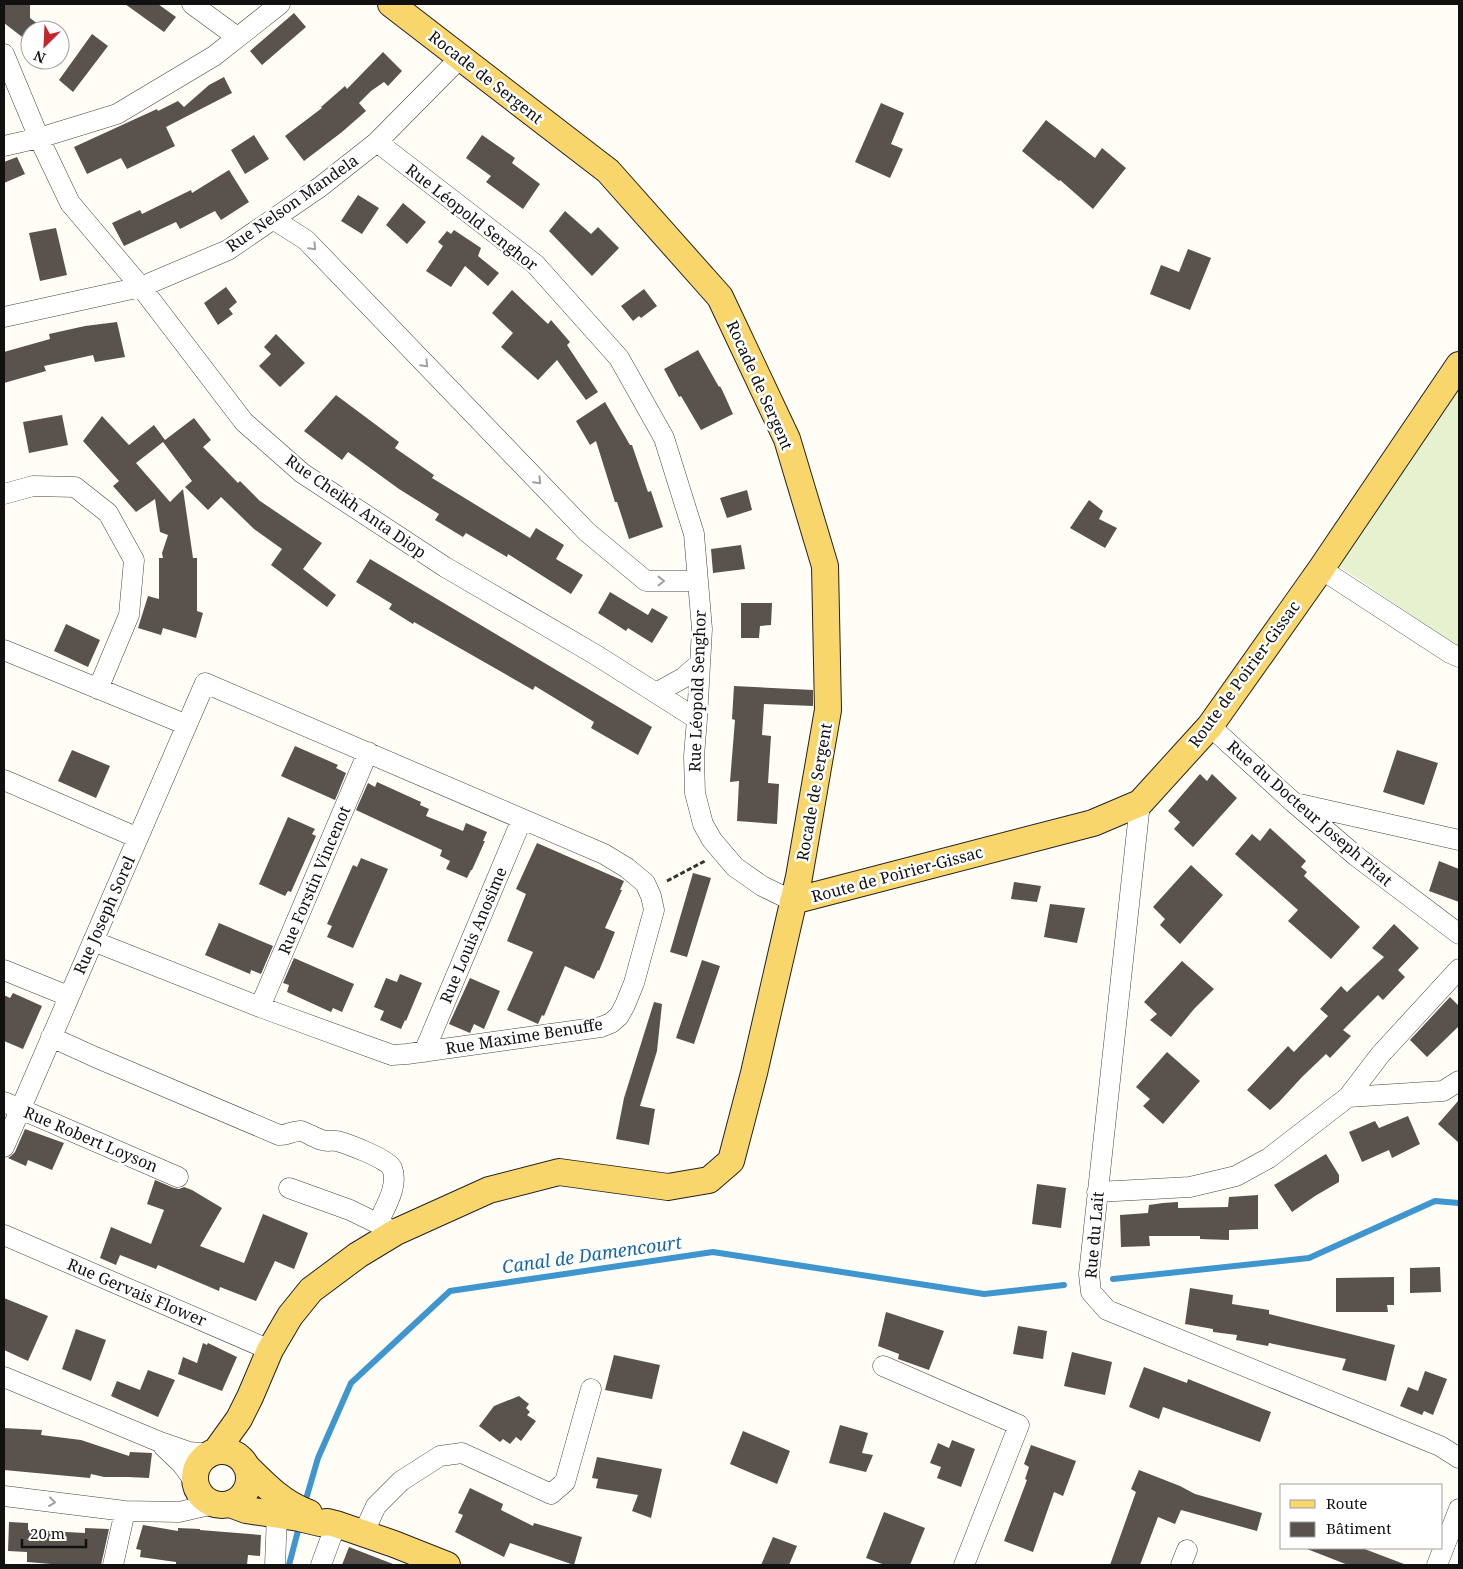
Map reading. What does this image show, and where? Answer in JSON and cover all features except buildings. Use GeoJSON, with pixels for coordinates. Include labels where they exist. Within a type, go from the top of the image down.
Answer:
{"type":"FeatureCollection","features":[{"type":"Feature","properties":{"kind":"main road","name":"Rocade de Sergent"},"geometry":{"type":"LineString","coordinates":[[212,1453],[239,1419],[270,1350],[290,1316],[311,1290],[358,1255],[387,1228],[490,1190],[558,1172],[668,1187],[709,1180],[731,1161],[739,1134],[799,876],[828,710],[825,566],[787,439],[720,297],[608,172],[391,4]]}},
{"type":"Feature","properties":{"kind":"main road","name":"Route de Poirier-Gissac"},"geometry":{"type":"LineString","coordinates":[[793,901],[1093,823],[1140,803],[1210,726],[1321,569],[1459,365]]}},
{"type":"Feature","properties":{"kind":"main road","name":"Rocade de Sergent"},"geometry":{"type":"LineString","coordinates":[[244,1463],[246,1421],[250,1397]]}},
{"type":"Feature","properties":{"kind":"main road"},"geometry":{"type":"LineString","coordinates":[[312,1518],[274,1494],[244,1463],[230,1452],[212,1453],[202,1459],[194,1473],[194,1482],[201,1496],[222,1504],[246,1510],[312,1518],[394,1544],[447,1565]]}},
{"type":"Feature","properties":{"kind":"main road"},"geometry":{"type":"LineString","coordinates":[[222,1504],[243,1495],[247,1488],[248,1473],[244,1463]]}},
{"type":"Feature","properties":{"kind":"street"},"geometry":{"type":"LineString","coordinates":[[192,4],[237,38]]}},
{"type":"Feature","properties":{"kind":"street"},"geometry":{"type":"LineString","coordinates":[[4,146],[39,138],[117,114],[214,56],[280,4]]}},
{"type":"Feature","properties":{"kind":"street","name":"Rue Cheikh Anta Diop"},"geometry":{"type":"LineString","coordinates":[[4,54],[39,138],[70,203],[141,287],[244,422],[302,473],[445,567],[596,655],[697,719]]}},
{"type":"Feature","properties":{"kind":"street","name":"Rue Nelson Mandela"},"geometry":{"type":"LineString","coordinates":[[4,316],[141,287],[228,250],[320,187],[377,142],[462,58]]}},
{"type":"Feature","properties":{"kind":"street","name":"Rue Léopold Senghor"},"geometry":{"type":"LineString","coordinates":[[377,142],[535,264],[619,358],[664,438],[694,534],[702,629],[694,756],[695,793],[703,824],[721,852],[736,867],[762,886],[793,901]]}},
{"type":"Feature","properties":{"kind":"street"},"geometry":{"type":"LineString","coordinates":[[273,219],[306,240],[587,532],[646,581],[698,581]]}},
{"type":"Feature","properties":{"kind":"street"},"geometry":{"type":"LineString","coordinates":[[4,494],[33,486],[75,487],[108,513],[134,560],[129,615],[98,689]]}},
{"type":"Feature","properties":{"kind":"street"},"geometry":{"type":"LineString","coordinates":[[1321,569],[1459,657]]}},
{"type":"Feature","properties":{"kind":"street"},"geometry":{"type":"LineString","coordinates":[[4,650],[187,725]]}},
{"type":"Feature","properties":{"kind":"street"},"geometry":{"type":"LineString","coordinates":[[656,693],[683,678],[700,663]]}},
{"type":"Feature","properties":{"kind":"street","name":"Rue Joseph Sorel"},"geometry":{"type":"LineString","coordinates":[[4,1147],[12,1106],[51,1037],[205,683],[368,752]]}},
{"type":"Feature","properties":{"kind":"street","name":"Rue du Docteur Joseph Pitat"},"geometry":{"type":"LineString","coordinates":[[1210,726],[1293,802],[1356,856],[1459,934]]}},
{"type":"Feature","properties":{"kind":"street"},"geometry":{"type":"LineString","coordinates":[[368,752],[604,854],[627,868],[645,883],[649,890]]}},
{"type":"Feature","properties":{"kind":"street","name":"Rue Forstin Vincenot"},"geometry":{"type":"LineString","coordinates":[[260,1007],[368,752]]}},
{"type":"Feature","properties":{"kind":"street"},"geometry":{"type":"LineString","coordinates":[[4,780],[138,838]]}},
{"type":"Feature","properties":{"kind":"street"},"geometry":{"type":"LineString","coordinates":[[1293,802],[1459,840]]}},
{"type":"Feature","properties":{"kind":"street","name":"Rue du Lait"},"geometry":{"type":"LineString","coordinates":[[1140,803],[1088,1274],[1091,1292],[1107,1310],[1431,1442],[1459,1458]]}},
{"type":"Feature","properties":{"kind":"street","name":"Rue Louis Anosime"},"geometry":{"type":"LineString","coordinates":[[424,1052],[522,819]]}},
{"type":"Feature","properties":{"kind":"street","name":"Rue Maxime Benuffe"},"geometry":{"type":"LineString","coordinates":[[93,940],[260,1007],[392,1054],[424,1052],[602,1027],[611,1023],[619,1016],[634,983],[654,910],[649,890]]}},
{"type":"Feature","properties":{"kind":"street"},"geometry":{"type":"LineString","coordinates":[[1097,1192],[1190,1187],[1236,1176],[1269,1158],[1348,1098],[1380,1055],[1459,969]]}},
{"type":"Feature","properties":{"kind":"street"},"geometry":{"type":"LineString","coordinates":[[4,970],[68,996]]}},
{"type":"Feature","properties":{"kind":"street"},"geometry":{"type":"LineString","coordinates":[[51,1037],[279,1135],[287,1135],[295,1131],[303,1132],[325,1141],[338,1142],[385,1161],[392,1169],[393,1185],[387,1228],[350,1210],[289,1188]]}},
{"type":"Feature","properties":{"kind":"street"},"geometry":{"type":"LineString","coordinates":[[1348,1098],[1443,1091],[1459,1081]]}},
{"type":"Feature","properties":{"kind":"street","name":"Rue Robert Loyson"},"geometry":{"type":"LineString","coordinates":[[12,1106],[178,1177]]}},
{"type":"Feature","properties":{"kind":"street","name":"Rue Gervais Flower"},"geometry":{"type":"LineString","coordinates":[[4,1235],[270,1350]]}},
{"type":"Feature","properties":{"kind":"street"},"geometry":{"type":"LineString","coordinates":[[883,1366],[1019,1425],[964,1565]]}},
{"type":"Feature","properties":{"kind":"street"},"geometry":{"type":"LineString","coordinates":[[4,1377],[160,1442],[189,1452],[212,1453]]}},
{"type":"Feature","properties":{"kind":"street"},"geometry":{"type":"LineString","coordinates":[[363,1534],[376,1506],[401,1481],[440,1456],[462,1452],[551,1494],[565,1482],[591,1389]]}},
{"type":"Feature","properties":{"kind":"street"},"geometry":{"type":"LineString","coordinates":[[160,1442],[181,1463],[194,1482]]}},
{"type":"Feature","properties":{"kind":"street"},"geometry":{"type":"LineString","coordinates":[[4,1496],[126,1511],[179,1512],[222,1504]]}},
{"type":"Feature","properties":{"kind":"street"},"geometry":{"type":"LineString","coordinates":[[1437,1565],[1459,1509]]}},
{"type":"Feature","properties":{"kind":"street"},"geometry":{"type":"LineString","coordinates":[[113,1565],[126,1511]]}},
{"type":"Feature","properties":{"kind":"street"},"geometry":{"type":"LineString","coordinates":[[275,1565],[312,1518]]}},
{"type":"Feature","properties":{"kind":"street"},"geometry":{"type":"LineString","coordinates":[[312,1518],[321,1565]]}},
{"type":"Feature","properties":{"kind":"path"},"geometry":{"type":"LineString","coordinates":[[649,890],[721,852]]}},
{"type":"Feature","properties":{"kind":"green space"},"geometry":{"type":"Polygon","coordinates":[[[1459,379],[1459,647],[1336,564],[1459,379]]]}},
{"type":"Feature","properties":{"kind":"waterway"},"geometry":{"type":"LineString","coordinates":[[1113,1279],[1309,1258],[1435,1201],[1459,1203]]}},
{"type":"Feature","properties":{"kind":"waterway","name":"Canal de Damencourt"},"geometry":{"type":"LineString","coordinates":[[304,1506],[318,1458],[351,1383],[450,1291],[713,1252],[984,1294],[1064,1285]]}},
{"type":"Feature","properties":{"kind":"waterway","name":"Canal de Damencourt"},"geometry":{"type":"LineString","coordinates":[[289,1565],[300,1523]]}}]}
